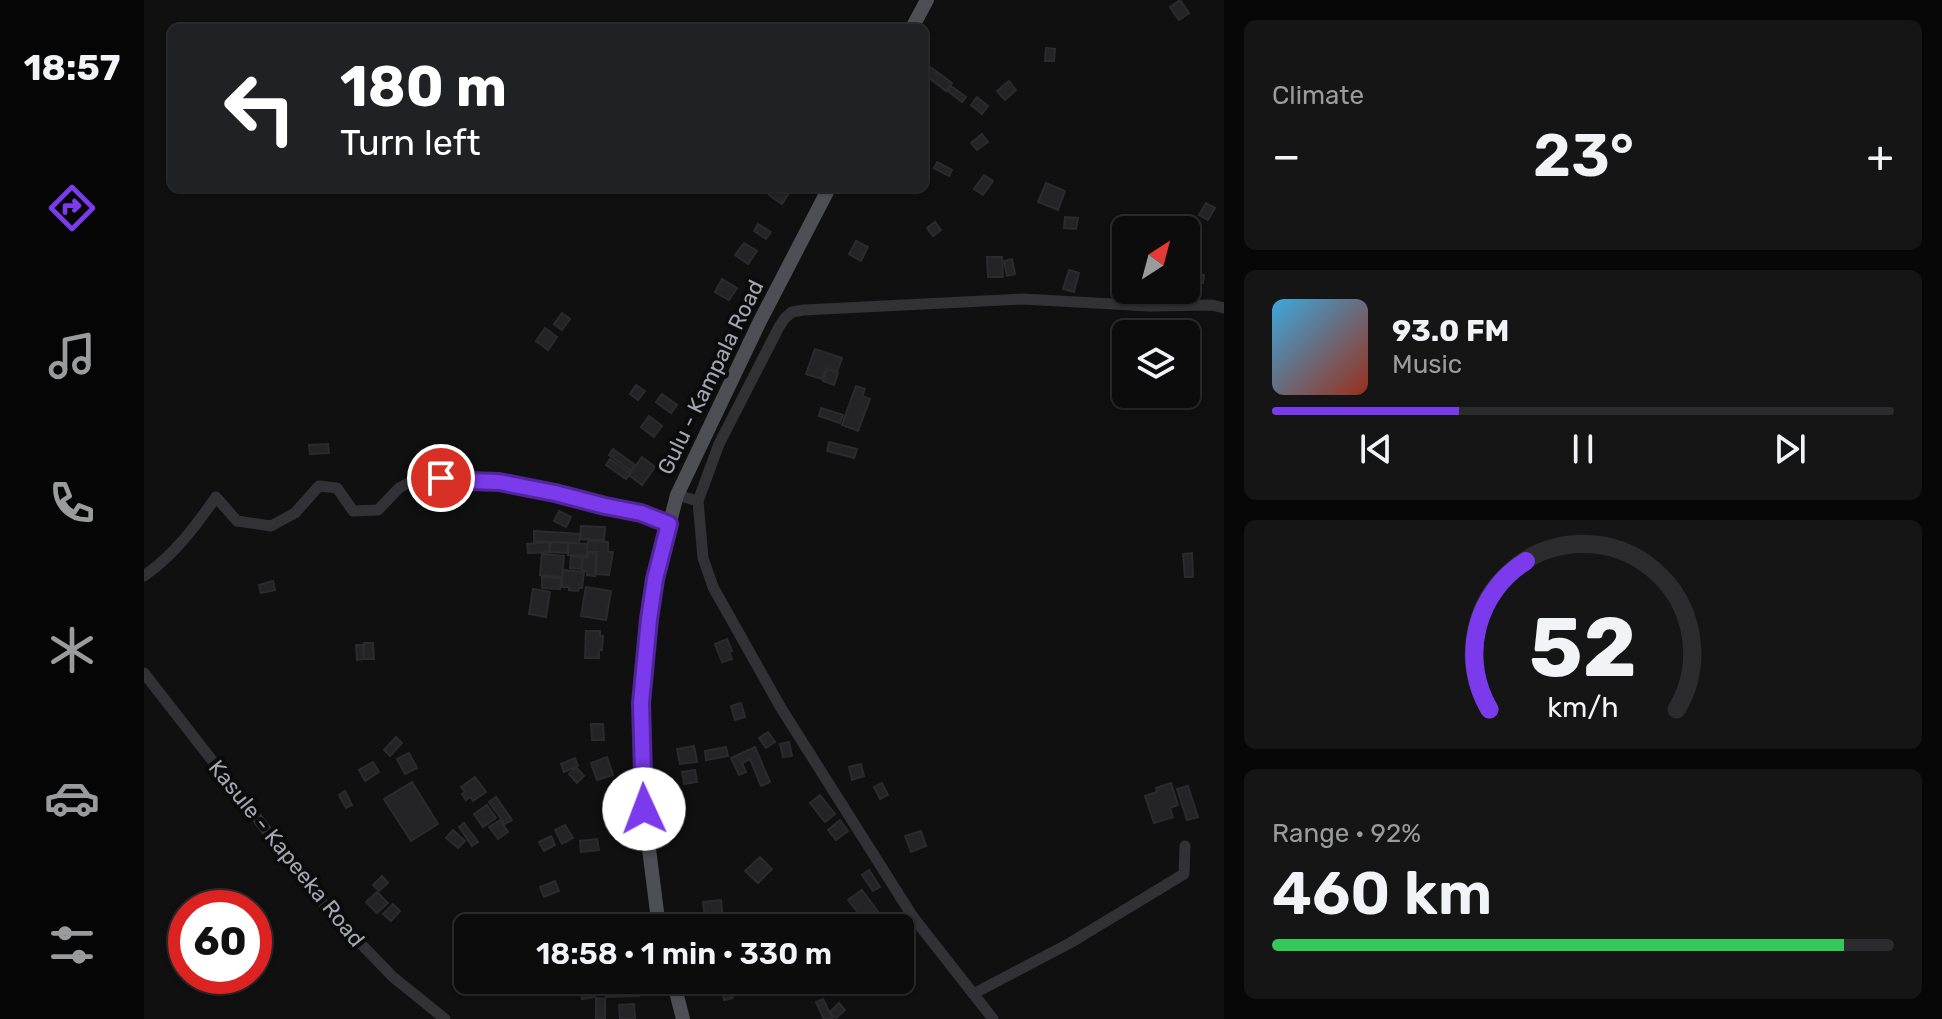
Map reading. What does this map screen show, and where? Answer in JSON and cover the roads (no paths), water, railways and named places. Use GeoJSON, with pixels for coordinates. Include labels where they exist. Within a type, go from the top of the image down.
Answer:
{"type":"FeatureCollection","features":[{"type":"Feature","properties":{"kind":"main road"},"geometry":{"type":"LineString","coordinates":[[914,24],[927,0]]}},
{"type":"Feature","properties":{"kind":"main road","name":"Gulu - Kampala Road"},"geometry":{"type":"LineString","coordinates":[[657,914],[644,809],[641,703],[655,579],[677,495],[760,321],[827,192]]}},
{"type":"Feature","properties":{"kind":"main road"},"geometry":{"type":"LineString","coordinates":[[677,994],[683,1019]]}},
{"type":"Feature","properties":{"kind":"street"},"geometry":{"type":"LineString","coordinates":[[993,1019],[913,917],[781,708],[713,587],[703,558],[698,501],[719,444],[779,327],[792,312],[832,307],[1022,299],[1150,306],[1212,305],[1224,308]]}},
{"type":"Feature","properties":{"kind":"street"},"geometry":{"type":"LineString","coordinates":[[144,576],[162,563],[188,536],[216,497],[237,521],[271,526],[295,513],[319,486],[337,488],[353,511],[378,510],[399,488],[416,479],[499,482],[641,513],[669,524]]}},
{"type":"Feature","properties":{"kind":"street"},"geometry":{"type":"LineString","coordinates":[[677,495],[698,501]]}},
{"type":"Feature","properties":{"kind":"street","name":"Kasule - Kapeeka Road"},"geometry":{"type":"LineString","coordinates":[[144,673],[331,913],[393,977],[445,1019]]}},
{"type":"Feature","properties":{"kind":"street"},"geometry":{"type":"LineString","coordinates":[[973,994],[1070,943],[1184,874],[1185,846]]}}]}
